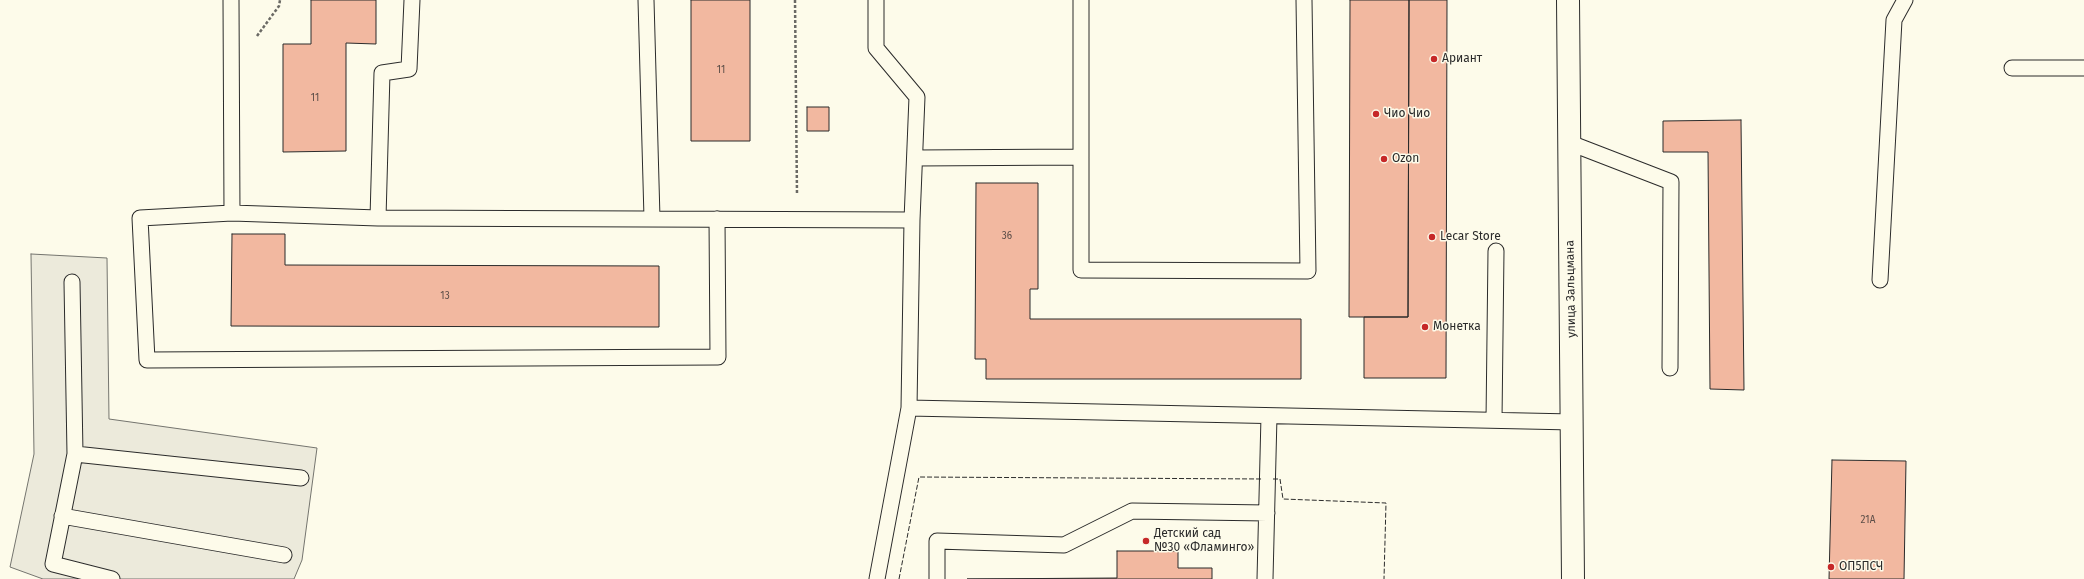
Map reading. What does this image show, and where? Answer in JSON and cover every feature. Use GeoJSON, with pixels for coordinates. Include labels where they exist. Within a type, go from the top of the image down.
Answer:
{"type":"FeatureCollection","features":[{"type":"Feature","properties":{"kind":"street","name":"улица Зальцмана"},"geometry":{"type":"LineString","coordinates":[[1568,0],[1573,422],[1573,579]]}},
{"type":"Feature","properties":{"kind":"lane"},"geometry":{"type":"LineString","coordinates":[[231,0],[232,213]]}},
{"type":"Feature","properties":{"kind":"lane"},"geometry":{"type":"LineString","coordinates":[[378,218],[382,73],[409,69],[412,0]]}},
{"type":"Feature","properties":{"kind":"lane"},"geometry":{"type":"LineString","coordinates":[[646,0],[652,218]]}},
{"type":"Feature","properties":{"kind":"lane"},"geometry":{"type":"LineString","coordinates":[[876,0],[876,48],[917,97],[912,220],[909,408],[877,579]]}},
{"type":"Feature","properties":{"kind":"lane"},"geometry":{"type":"LineString","coordinates":[[1081,0],[1081,270],[1308,271],[1304,0]]}},
{"type":"Feature","properties":{"kind":"lane"},"geometry":{"type":"LineString","coordinates":[[1880,280],[1894,20],[1905,0]]}},
{"type":"Feature","properties":{"kind":"lane"},"geometry":{"type":"LineString","coordinates":[[2012,68],[2084,68]]}},
{"type":"Feature","properties":{"kind":"lane"},"geometry":{"type":"LineString","coordinates":[[1570,143],[1671,182],[1670,368]]}},
{"type":"Feature","properties":{"kind":"lane"},"geometry":{"type":"LineString","coordinates":[[915,158],[1081,158]]}},
{"type":"Feature","properties":{"kind":"lane"},"geometry":{"type":"LineString","coordinates":[[717,219],[718,357],[147,360],[140,218],[232,213],[378,218],[652,218],[912,220]]}},
{"type":"Feature","properties":{"kind":"lane"},"geometry":{"type":"LineString","coordinates":[[1494,420],[1496,251]]}},
{"type":"Feature","properties":{"kind":"lane"},"geometry":{"type":"LineString","coordinates":[[72,282],[75,454],[53,564],[112,579]]}},
{"type":"Feature","properties":{"kind":"lane"},"geometry":{"type":"LineString","coordinates":[[909,408],[1573,422]]}},
{"type":"Feature","properties":{"kind":"lane"},"geometry":{"type":"LineString","coordinates":[[1266,579],[1269,416]]}},
{"type":"Feature","properties":{"kind":"lane"},"geometry":{"type":"LineString","coordinates":[[75,454],[300,478]]}},
{"type":"Feature","properties":{"kind":"lane"},"geometry":{"type":"LineString","coordinates":[[937,579],[938,541],[1064,545],[1132,511],[1267,513]]}},
{"type":"Feature","properties":{"kind":"lane"},"geometry":{"type":"LineString","coordinates":[[62,516],[284,555]]}},
{"type":"Feature","properties":{"kind":"path"},"geometry":{"type":"LineString","coordinates":[[795,0],[797,219]]}},
{"type":"Feature","properties":{"kind":"shaded area"},"geometry":{"type":"Polygon","coordinates":[[[31,254],[107,258],[109,419],[317,448],[302,560],[294,579],[43,579],[10,567],[34,454],[31,254]]]}},
{"type":"Feature","properties":{"kind":"building"},"geometry":{"type":"Polygon","coordinates":[[[311,0],[376,0],[376,44],[346,43],[346,151],[283,152],[283,44],[311,44],[311,0]]]}},
{"type":"Feature","properties":{"kind":"building"},"geometry":{"type":"Polygon","coordinates":[[[691,0],[750,0],[750,141],[691,141],[691,0]]]}},
{"type":"Feature","properties":{"kind":"building"},"geometry":{"type":"Polygon","coordinates":[[[1350,0],[1409,0],[1408,317],[1349,317],[1350,0]]]}},
{"type":"Feature","properties":{"kind":"building"},"geometry":{"type":"Polygon","coordinates":[[[1409,0],[1447,0],[1446,378],[1364,378],[1364,317],[1408,317],[1409,0]]]}},
{"type":"Feature","properties":{"kind":"building"},"geometry":{"type":"Polygon","coordinates":[[[807,107],[829,107],[829,131],[807,131],[807,107]]]}},
{"type":"Feature","properties":{"kind":"building"},"geometry":{"type":"Polygon","coordinates":[[[1741,120],[1744,390],[1710,389],[1708,152],[1663,152],[1663,121],[1741,120]]]}},
{"type":"Feature","properties":{"kind":"building"},"geometry":{"type":"Polygon","coordinates":[[[976,183],[1038,183],[1038,289],[1030,289],[1030,319],[1301,319],[1301,379],[986,379],[986,359],[975,359],[976,183]]]}},
{"type":"Feature","properties":{"kind":"building"},"geometry":{"type":"Polygon","coordinates":[[[232,234],[285,234],[285,265],[659,266],[659,327],[231,326],[232,234]]]}},
{"type":"Feature","properties":{"kind":"building"},"geometry":{"type":"Polygon","coordinates":[[[1832,460],[1906,461],[1904,579],[1829,579],[1832,460]]]}},
{"type":"Feature","properties":{"kind":"building"},"geometry":{"type":"Polygon","coordinates":[[[1117,551],[1178,551],[1178,568],[1212,568],[1212,579],[967,579],[1117,578],[1117,551]]]}},
{"type":"Feature","properties":{"kind":"fence"},"geometry":{"type":"LineString","coordinates":[[899,579],[919,477],[1263,479]]}},
{"type":"Feature","properties":{"kind":"fence"},"geometry":{"type":"LineString","coordinates":[[1273,479],[1280,479],[1283,499],[1386,503],[1384,579]]}},
{"type":"Feature","properties":{"kind":"place","name":"Ариант"},"geometry":{"type":"Point","coordinates":[1434,59]}},
{"type":"Feature","properties":{"kind":"place","name":"Чио Чио"},"geometry":{"type":"Point","coordinates":[1376,114]}},
{"type":"Feature","properties":{"kind":"place","name":"Ozon"},"geometry":{"type":"Point","coordinates":[1384,159]}},
{"type":"Feature","properties":{"kind":"place","name":"Lecar Store"},"geometry":{"type":"Point","coordinates":[1432,237]}},
{"type":"Feature","properties":{"kind":"place","name":"Монетка"},"geometry":{"type":"Point","coordinates":[1425,327]}},
{"type":"Feature","properties":{"kind":"place","name":"Детский сад №30 «Фламинго»"},"geometry":{"type":"Point","coordinates":[1146,541]}},
{"type":"Feature","properties":{"kind":"place","name":"ОП5ПСЧ"},"geometry":{"type":"Point","coordinates":[1831,567]}}]}
